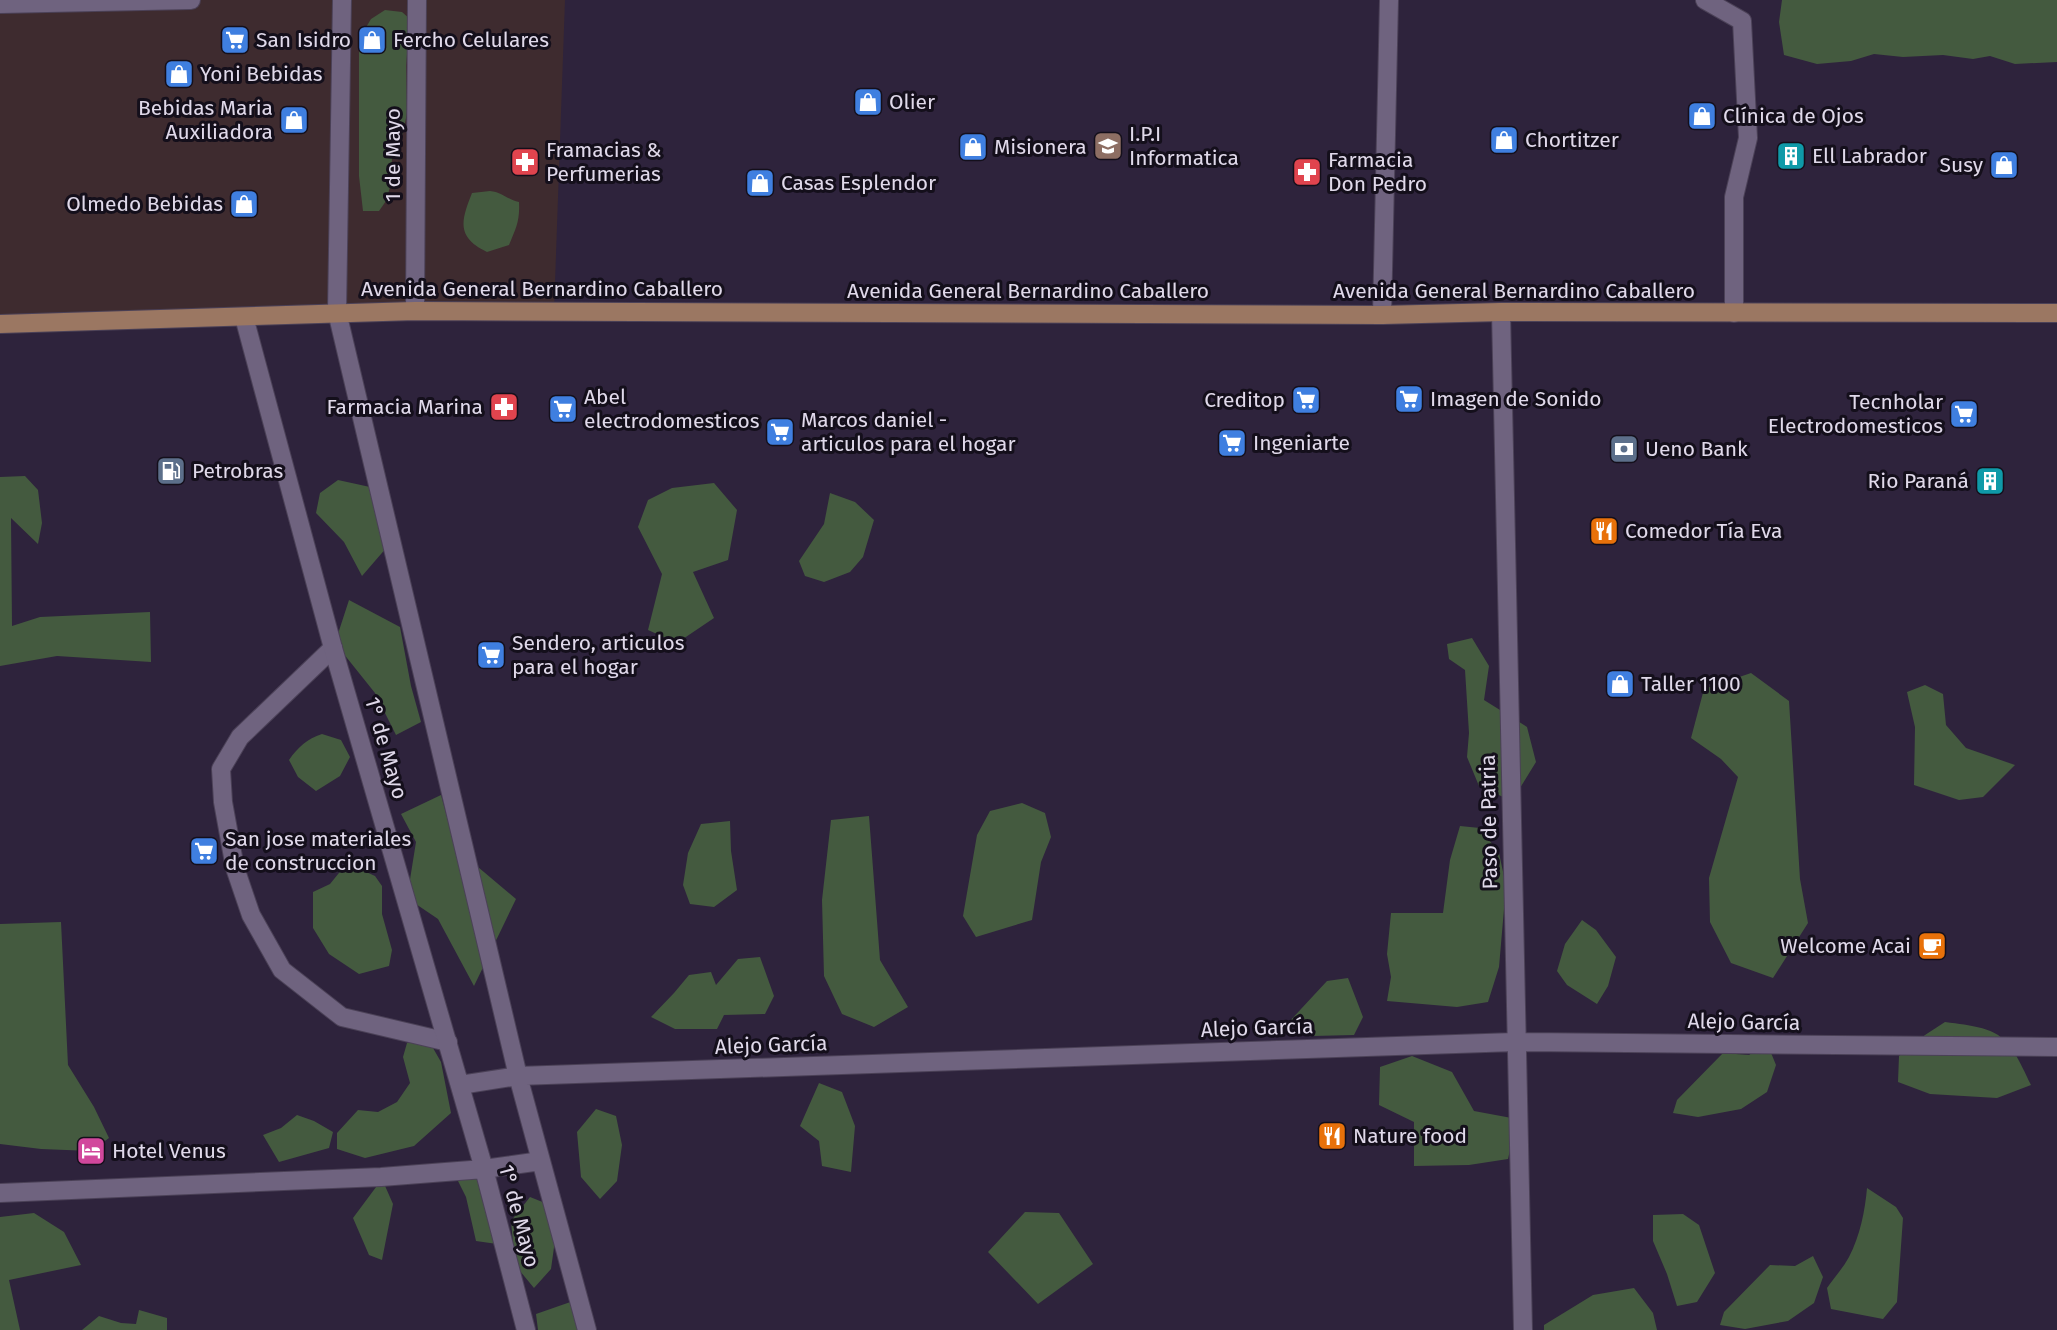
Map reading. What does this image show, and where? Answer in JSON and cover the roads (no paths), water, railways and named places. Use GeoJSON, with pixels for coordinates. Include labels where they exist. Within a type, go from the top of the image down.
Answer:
{"type":"FeatureCollection","features":[{"type":"Feature","properties":{"kind":"main road","name":"Avenida General Bernardino Caballero"},"geometry":{"type":"LineString","coordinates":[[0,324],[415,311],[1382,315],[1501,312],[2057,314]]}},
{"type":"Feature","properties":{"kind":"street"},"geometry":{"type":"LineString","coordinates":[[0,4],[191,0]]}},
{"type":"Feature","properties":{"kind":"street","name":"1° de Mayo"},"geometry":{"type":"LineString","coordinates":[[342,0],[337,312],[518,1076],[587,1330]]}},
{"type":"Feature","properties":{"kind":"street","name":"1 de Mayo"},"geometry":{"type":"LineString","coordinates":[[415,311],[417,0]]}},
{"type":"Feature","properties":{"kind":"street"},"geometry":{"type":"LineString","coordinates":[[1382,315],[1389,0]]}},
{"type":"Feature","properties":{"kind":"street"},"geometry":{"type":"LineString","coordinates":[[1705,0],[1742,21],[1748,138],[1734,196],[1734,313]]}},
{"type":"Feature","properties":{"kind":"street","name":"Paso de Patria"},"geometry":{"type":"LineString","coordinates":[[1501,312],[1522,1330]]}},
{"type":"Feature","properties":{"kind":"street","name":"1° de Mayo"},"geometry":{"type":"LineString","coordinates":[[244,316],[333,648],[484,1169],[526,1330]]}},
{"type":"Feature","properties":{"kind":"street"},"geometry":{"type":"LineString","coordinates":[[333,648],[240,737],[221,769],[223,802],[235,868],[251,915],[282,970],[342,1017],[448,1042]]}},
{"type":"Feature","properties":{"kind":"street","name":"Alejo García"},"geometry":{"type":"LineString","coordinates":[[460,1085],[518,1076],[1515,1042],[2057,1047]]}},
{"type":"Feature","properties":{"kind":"street"},"geometry":{"type":"LineString","coordinates":[[0,1193],[381,1177],[484,1169],[541,1161]]}},
{"type":"Feature","properties":{"kind":"place","name":"San Isidro"},"geometry":{"type":"Point","coordinates":[235,40]}},
{"type":"Feature","properties":{"kind":"place","name":"Fercho Celulares"},"geometry":{"type":"Point","coordinates":[372,40]}},
{"type":"Feature","properties":{"kind":"place","name":"Yoni Bebidas"},"geometry":{"type":"Point","coordinates":[179,74]}},
{"type":"Feature","properties":{"kind":"place","name":"Olier"},"geometry":{"type":"Point","coordinates":[868,102]}},
{"type":"Feature","properties":{"kind":"place","name":"Clínica de Ojos"},"geometry":{"type":"Point","coordinates":[1702,116]}},
{"type":"Feature","properties":{"kind":"place","name":"Bebidas Maria Auxiliadora"},"geometry":{"type":"Point","coordinates":[294,120]}},
{"type":"Feature","properties":{"kind":"place","name":"Chortitzer"},"geometry":{"type":"Point","coordinates":[1504,140]}},
{"type":"Feature","properties":{"kind":"place","name":"I.P.I Informatica"},"geometry":{"type":"Point","coordinates":[1108,146]}},
{"type":"Feature","properties":{"kind":"place","name":"Misionera"},"geometry":{"type":"Point","coordinates":[973,147]}},
{"type":"Feature","properties":{"kind":"place","name":"Ell Labrador"},"geometry":{"type":"Point","coordinates":[1791,156]}},
{"type":"Feature","properties":{"kind":"place","name":"Framacias & Perfumerias"},"geometry":{"type":"Point","coordinates":[525,162]}},
{"type":"Feature","properties":{"kind":"place","name":"Susy"},"geometry":{"type":"Point","coordinates":[2004,165]}},
{"type":"Feature","properties":{"kind":"place","name":"Farmacia Don Pedro"},"geometry":{"type":"Point","coordinates":[1307,172]}},
{"type":"Feature","properties":{"kind":"place","name":"Casas Esplendor"},"geometry":{"type":"Point","coordinates":[760,183]}},
{"type":"Feature","properties":{"kind":"place","name":"Olmedo Bebidas"},"geometry":{"type":"Point","coordinates":[244,204]}},
{"type":"Feature","properties":{"kind":"place","name":"Imagen de Sonido"},"geometry":{"type":"Point","coordinates":[1409,399]}},
{"type":"Feature","properties":{"kind":"place","name":"Creditop"},"geometry":{"type":"Point","coordinates":[1306,400]}},
{"type":"Feature","properties":{"kind":"place","name":"Farmacia Marina"},"geometry":{"type":"Point","coordinates":[504,407]}},
{"type":"Feature","properties":{"kind":"place","name":"Abel electrodomesticos"},"geometry":{"type":"Point","coordinates":[563,409]}},
{"type":"Feature","properties":{"kind":"place","name":"Tecnholar Electrodomesticos"},"geometry":{"type":"Point","coordinates":[1964,414]}},
{"type":"Feature","properties":{"kind":"place","name":"Marcos daniel - articulos para el hogar"},"geometry":{"type":"Point","coordinates":[780,432]}},
{"type":"Feature","properties":{"kind":"place","name":"Ingeniarte"},"geometry":{"type":"Point","coordinates":[1232,443]}},
{"type":"Feature","properties":{"kind":"place","name":"Ueno Bank"},"geometry":{"type":"Point","coordinates":[1624,449]}},
{"type":"Feature","properties":{"kind":"place","name":"Petrobras"},"geometry":{"type":"Point","coordinates":[171,471]}},
{"type":"Feature","properties":{"kind":"place","name":"Rio Paraná"},"geometry":{"type":"Point","coordinates":[1990,481]}},
{"type":"Feature","properties":{"kind":"place","name":"Comedor Tía Eva"},"geometry":{"type":"Point","coordinates":[1604,531]}},
{"type":"Feature","properties":{"kind":"place","name":"Sendero, articulos para el hogar"},"geometry":{"type":"Point","coordinates":[491,655]}},
{"type":"Feature","properties":{"kind":"place","name":"Taller 1100"},"geometry":{"type":"Point","coordinates":[1620,684]}},
{"type":"Feature","properties":{"kind":"place","name":"San jose materiales de construccion"},"geometry":{"type":"Point","coordinates":[204,851]}},
{"type":"Feature","properties":{"kind":"place","name":"Welcome Acai"},"geometry":{"type":"Point","coordinates":[1932,946]}},
{"type":"Feature","properties":{"kind":"place","name":"Nature food"},"geometry":{"type":"Point","coordinates":[1332,1136]}},
{"type":"Feature","properties":{"kind":"place","name":"Hotel Venus"},"geometry":{"type":"Point","coordinates":[91,1151]}}]}
